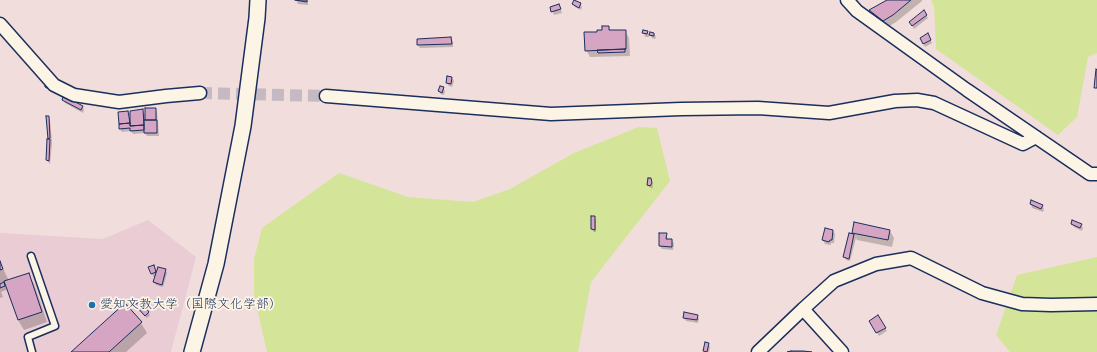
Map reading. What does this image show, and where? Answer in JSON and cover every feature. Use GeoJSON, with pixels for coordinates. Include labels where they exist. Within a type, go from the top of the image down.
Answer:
{"type":"FeatureCollection","features":[{"type":"Feature","properties":{"kind":"street"},"geometry":{"type":"LineString","coordinates":[[192,352],[216,264],[243,126],[258,0]]}},
{"type":"Feature","properties":{"kind":"street"},"geometry":{"type":"LineString","coordinates":[[847,0],[858,11],[954,80],[1090,174],[1097,174]]}},
{"type":"Feature","properties":{"kind":"street"},"geometry":{"type":"LineString","coordinates":[[0,24],[54,85],[74,95],[119,102],[200,93]]}},
{"type":"Feature","properties":{"kind":"street"},"geometry":{"type":"LineString","coordinates":[[326,96],[551,114],[674,109],[750,108],[829,113],[895,101],[917,100],[934,103],[1023,144],[1036,137]]}},
{"type":"Feature","properties":{"kind":"street"},"geometry":{"type":"LineString","coordinates":[[758,352],[834,281],[876,264],[911,258],[982,293],[1022,304],[1097,304]]}},
{"type":"Feature","properties":{"kind":"street"},"geometry":{"type":"LineString","coordinates":[[804,309],[842,352]]}},
{"type":"Feature","properties":{"kind":"lane"},"geometry":{"type":"LineString","coordinates":[[31,256],[55,326],[28,337],[32,352]]}},
{"type":"Feature","properties":{"kind":"shaded area","name":"愛知文教大学（国際文化学部）"},"geometry":{"type":"Polygon","coordinates":[[[148,220],[196,257],[171,352],[0,352],[0,233],[103,239],[148,220]]]}},
{"type":"Feature","properties":{"kind":"green space"},"geometry":{"type":"Polygon","coordinates":[[[931,0],[1097,0],[1097,53],[1088,57],[1077,117],[1058,135],[936,49],[934,6],[931,0]]]}},
{"type":"Feature","properties":{"kind":"green space"},"geometry":{"type":"Polygon","coordinates":[[[639,127],[657,128],[670,181],[591,282],[578,352],[267,352],[254,295],[254,259],[262,228],[339,173],[408,197],[473,202],[510,189],[574,153],[639,127]]]}},
{"type":"Feature","properties":{"kind":"green space"},"geometry":{"type":"Polygon","coordinates":[[[1097,257],[1097,352],[1010,352],[996,335],[1017,275],[1097,257]]]}},
{"type":"Feature","properties":{"kind":"building"},"geometry":{"type":"Polygon","coordinates":[[[295,0],[307,0],[307,2],[295,0]]]}},
{"type":"Feature","properties":{"kind":"building"},"geometry":{"type":"Polygon","coordinates":[[[574,0],[581,3],[579,8],[572,4],[574,0]]]}},
{"type":"Feature","properties":{"kind":"building"},"geometry":{"type":"Polygon","coordinates":[[[887,0],[911,0],[883,21],[869,10],[887,0]]]}},
{"type":"Feature","properties":{"kind":"building"},"geometry":{"type":"Polygon","coordinates":[[[559,4],[561,9],[551,12],[550,7],[559,4]]]}},
{"type":"Feature","properties":{"kind":"building"},"geometry":{"type":"Polygon","coordinates":[[[924,10],[927,15],[912,26],[909,22],[924,10]]]}},
{"type":"Feature","properties":{"kind":"building"},"geometry":{"type":"Polygon","coordinates":[[[602,26],[609,26],[609,30],[626,30],[626,49],[585,51],[584,32],[597,32],[597,30],[602,30],[602,26]]]}},
{"type":"Feature","properties":{"kind":"building"},"geometry":{"type":"Polygon","coordinates":[[[643,30],[648,31],[647,34],[642,33],[643,30]]]}},
{"type":"Feature","properties":{"kind":"building"},"geometry":{"type":"Polygon","coordinates":[[[650,32],[654,33],[654,36],[649,35],[650,32]]]}},
{"type":"Feature","properties":{"kind":"building"},"geometry":{"type":"Polygon","coordinates":[[[928,33],[931,40],[923,44],[920,38],[928,33]]]}},
{"type":"Feature","properties":{"kind":"building"},"geometry":{"type":"Polygon","coordinates":[[[451,37],[452,44],[417,45],[417,39],[451,37]]]}},
{"type":"Feature","properties":{"kind":"building"},"geometry":{"type":"Polygon","coordinates":[[[625,49],[625,52],[598,53],[597,50],[625,49]]]}},
{"type":"Feature","properties":{"kind":"building"},"geometry":{"type":"Polygon","coordinates":[[[1096,69],[1097,88],[1094,88],[1096,69]]]}},
{"type":"Feature","properties":{"kind":"building"},"geometry":{"type":"Polygon","coordinates":[[[447,76],[452,77],[451,84],[446,83],[447,76]]]}},
{"type":"Feature","properties":{"kind":"building"},"geometry":{"type":"Polygon","coordinates":[[[45,86],[83,106],[81,110],[62,100],[63,97],[45,86]]]}},
{"type":"Feature","properties":{"kind":"building"},"geometry":{"type":"Polygon","coordinates":[[[440,86],[444,87],[442,93],[438,91],[440,86]]]}},
{"type":"Feature","properties":{"kind":"building"},"geometry":{"type":"Polygon","coordinates":[[[145,108],[156,108],[156,120],[145,120],[145,108]]]}},
{"type":"Feature","properties":{"kind":"building"},"geometry":{"type":"Polygon","coordinates":[[[143,109],[144,125],[130,126],[130,111],[143,109]]]}},
{"type":"Feature","properties":{"kind":"building"},"geometry":{"type":"Polygon","coordinates":[[[128,111],[130,123],[119,124],[118,112],[128,111]]]}},
{"type":"Feature","properties":{"kind":"building"},"geometry":{"type":"Polygon","coordinates":[[[46,116],[49,116],[50,138],[48,139],[46,116]]]}},
{"type":"Feature","properties":{"kind":"building"},"geometry":{"type":"Polygon","coordinates":[[[144,120],[157,120],[157,133],[144,133],[144,120]]]}},
{"type":"Feature","properties":{"kind":"building"},"geometry":{"type":"Polygon","coordinates":[[[130,123],[130,126],[144,125],[144,130],[130,131],[130,128],[119,129],[119,124],[130,123]]]}},
{"type":"Feature","properties":{"kind":"building"},"geometry":{"type":"Polygon","coordinates":[[[47,139],[50,139],[49,161],[46,160],[47,139]]]}},
{"type":"Feature","properties":{"kind":"building"},"geometry":{"type":"Polygon","coordinates":[[[648,178],[651,178],[652,183],[650,186],[647,185],[648,178]]]}},
{"type":"Feature","properties":{"kind":"building"},"geometry":{"type":"Polygon","coordinates":[[[1031,200],[1043,205],[1041,209],[1030,204],[1031,200]]]}},
{"type":"Feature","properties":{"kind":"building"},"geometry":{"type":"Polygon","coordinates":[[[591,216],[595,216],[595,230],[591,229],[591,216]]]}},
{"type":"Feature","properties":{"kind":"building"},"geometry":{"type":"Polygon","coordinates":[[[1072,220],[1082,224],[1080,228],[1071,224],[1072,220]]]}},
{"type":"Feature","properties":{"kind":"building"},"geometry":{"type":"Polygon","coordinates":[[[854,222],[890,230],[888,240],[852,233],[854,222]]]}},
{"type":"Feature","properties":{"kind":"building"},"geometry":{"type":"Polygon","coordinates":[[[825,228],[833,230],[832,240],[829,242],[822,240],[825,228]]]}},
{"type":"Feature","properties":{"kind":"building"},"geometry":{"type":"Polygon","coordinates":[[[659,233],[667,233],[666,239],[672,239],[672,247],[659,246],[659,233]]]}},
{"type":"Feature","properties":{"kind":"building"},"geometry":{"type":"Polygon","coordinates":[[[849,233],[854,234],[849,259],[843,257],[849,233]]]}},
{"type":"Feature","properties":{"kind":"building"},"geometry":{"type":"Polygon","coordinates":[[[0,261],[3,269],[0,270],[0,261]]]}},
{"type":"Feature","properties":{"kind":"building"},"geometry":{"type":"Polygon","coordinates":[[[154,265],[156,272],[151,274],[148,267],[154,265]]]}},
{"type":"Feature","properties":{"kind":"building"},"geometry":{"type":"Polygon","coordinates":[[[158,267],[166,269],[162,285],[153,282],[158,267]]]}},
{"type":"Feature","properties":{"kind":"building"},"geometry":{"type":"Polygon","coordinates":[[[29,273],[42,312],[18,320],[4,281],[29,273]]]}},
{"type":"Feature","properties":{"kind":"building"},"geometry":{"type":"Polygon","coordinates":[[[4,282],[5,286],[0,288],[0,284],[4,282]]]}},
{"type":"Feature","properties":{"kind":"building"},"geometry":{"type":"Polygon","coordinates":[[[140,301],[149,312],[145,316],[135,305],[140,301]]]}},
{"type":"Feature","properties":{"kind":"building"},"geometry":{"type":"Polygon","coordinates":[[[125,303],[142,322],[109,352],[71,352],[125,303]]]}},
{"type":"Feature","properties":{"kind":"building"},"geometry":{"type":"Polygon","coordinates":[[[684,312],[698,315],[697,320],[683,318],[684,312]]]}},
{"type":"Feature","properties":{"kind":"building"},"geometry":{"type":"Polygon","coordinates":[[[878,315],[886,328],[876,333],[869,321],[878,315]]]}},
{"type":"Feature","properties":{"kind":"building"},"geometry":{"type":"Polygon","coordinates":[[[705,342],[709,343],[707,352],[703,351],[705,342]]]}},
{"type":"Feature","properties":{"kind":"building"},"geometry":{"type":"Polygon","coordinates":[[[803,351],[812,352],[787,352],[803,351]]]}},
{"type":"Feature","properties":{"kind":"tunnel"},"geometry":{"type":"LineString","coordinates":[[200,93],[326,96]]}},
{"type":"Feature","properties":{"kind":"place","name":"愛知文教大学（国際文化学部）"},"geometry":{"type":"Point","coordinates":[92,305]}}]}
